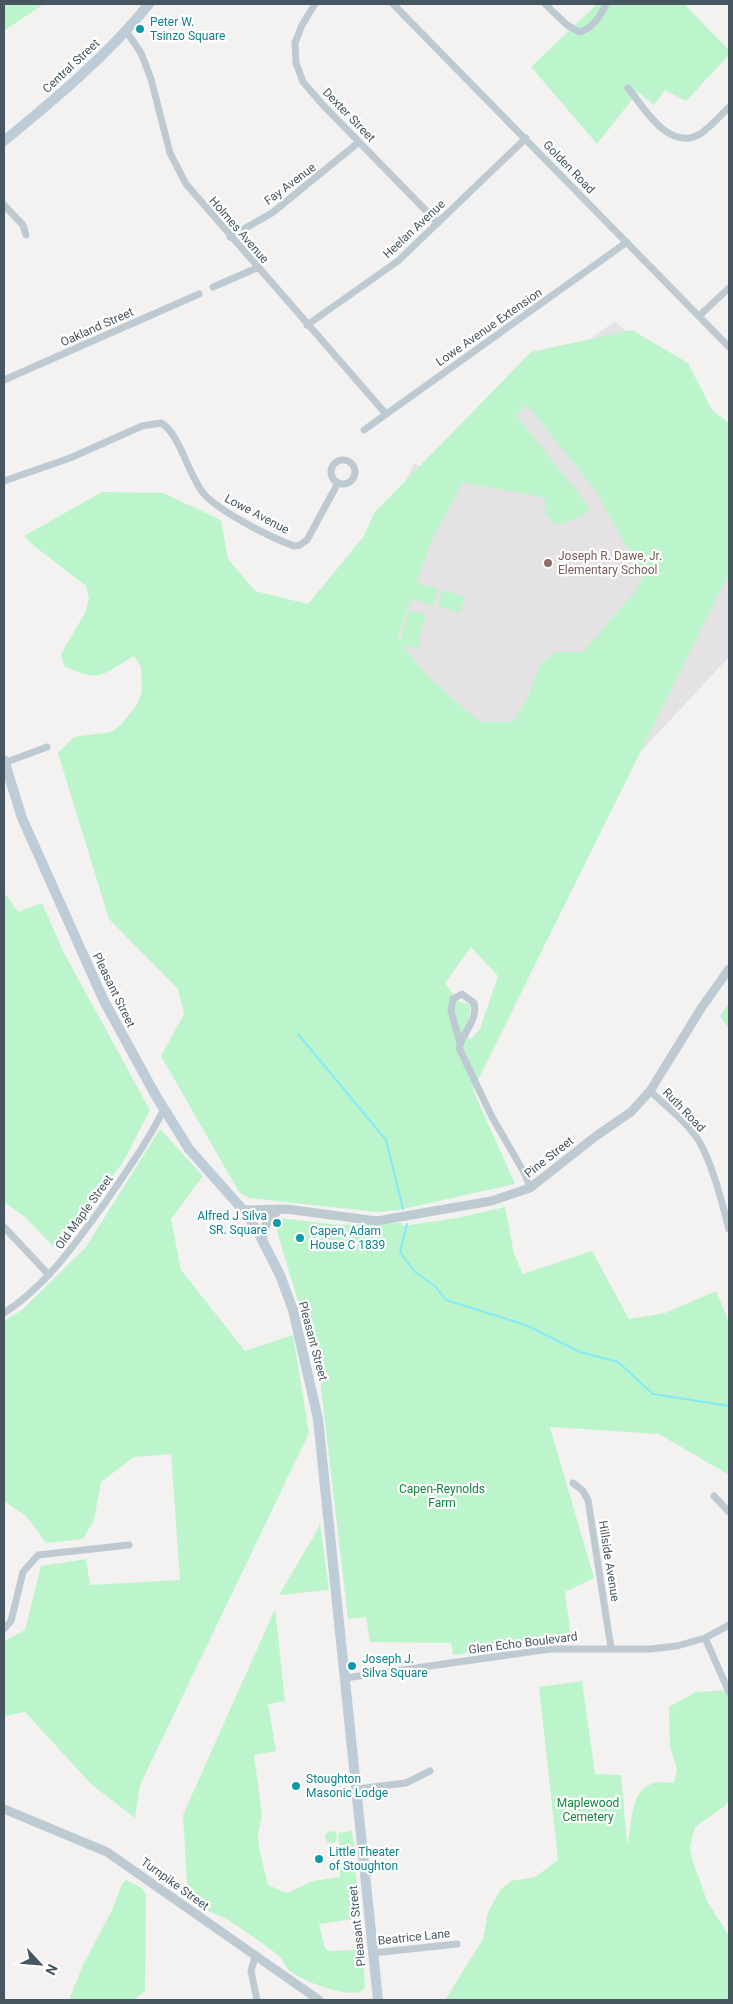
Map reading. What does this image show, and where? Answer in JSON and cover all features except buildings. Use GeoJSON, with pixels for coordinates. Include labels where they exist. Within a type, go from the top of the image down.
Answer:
{"type":"FeatureCollection","features":[{"type":"Feature","properties":{"kind":"main road","name":"Central Street"},"geometry":{"type":"LineString","coordinates":[[4,141],[72,83],[126,31],[149,4]]}},
{"type":"Feature","properties":{"kind":"main road","name":"Pleasant Street"},"geometry":{"type":"LineString","coordinates":[[4,762],[22,818],[92,975],[131,1052],[189,1149],[243,1210],[262,1240],[293,1310],[314,1391],[378,2000]]}},
{"type":"Feature","properties":{"kind":"street","name":"Dexter Street"},"geometry":{"type":"LineString","coordinates":[[315,4],[298,34],[294,53],[298,72],[312,93],[438,223]]}},
{"type":"Feature","properties":{"kind":"street","name":"Golden Road"},"geometry":{"type":"LineString","coordinates":[[393,4],[729,347]]}},
{"type":"Feature","properties":{"kind":"street"},"geometry":{"type":"LineString","coordinates":[[545,4],[570,28],[579,32],[588,28],[598,18],[606,4]]}},
{"type":"Feature","properties":{"kind":"street","name":"Holmes Avenue"},"geometry":{"type":"LineString","coordinates":[[126,31],[140,53],[151,78],[170,153],[196,197],[386,414]]}},
{"type":"Feature","properties":{"kind":"street"},"geometry":{"type":"LineString","coordinates":[[628,88],[653,120],[678,138],[700,134],[729,108]]}},
{"type":"Feature","properties":{"kind":"street","name":"Heelan Avenue"},"geometry":{"type":"LineString","coordinates":[[307,324],[398,261],[526,138]]}},
{"type":"Feature","properties":{"kind":"street","name":"Fay Avenue"},"geometry":{"type":"LineString","coordinates":[[230,237],[272,213],[359,142]]}},
{"type":"Feature","properties":{"kind":"street"},"geometry":{"type":"LineString","coordinates":[[4,205],[23,226],[26,235]]}},
{"type":"Feature","properties":{"kind":"street","name":"Lowe Avenue Extension"},"geometry":{"type":"LineString","coordinates":[[364,430],[627,242]]}},
{"type":"Feature","properties":{"kind":"street"},"geometry":{"type":"LineString","coordinates":[[212,288],[257,268]]}},
{"type":"Feature","properties":{"kind":"street"},"geometry":{"type":"LineString","coordinates":[[699,316],[729,288]]}},
{"type":"Feature","properties":{"kind":"street","name":"Oakland Street"},"geometry":{"type":"LineString","coordinates":[[4,380],[199,294]]}},
{"type":"Feature","properties":{"kind":"street","name":"Lowe Avenue"},"geometry":{"type":"LineString","coordinates":[[4,481],[70,458],[142,426],[161,423],[170,430],[195,481],[210,500],[227,512],[294,546],[300,546],[307,540],[338,482]]}},
{"type":"Feature","properties":{"kind":"street"},"geometry":{"type":"LineString","coordinates":[[4,762],[47,747]]}},
{"type":"Feature","properties":{"kind":"street","name":"Pine Street"},"geometry":{"type":"LineString","coordinates":[[243,1210],[279,1209],[360,1220],[392,1220],[491,1201],[530,1188],[596,1136],[631,1112],[650,1091],[705,1002],[729,969]]}},
{"type":"Feature","properties":{"kind":"street"},"geometry":{"type":"LineString","coordinates":[[460,1043],[471,1024],[475,1008],[474,1003],[462,994],[453,999],[450,1011],[460,1043],[459,1048],[474,1082],[526,1174],[530,1188]]}},
{"type":"Feature","properties":{"kind":"street","name":"Ruth Road"},"geometry":{"type":"LineString","coordinates":[[650,1091],[679,1118],[698,1140],[710,1166],[729,1229]]}},
{"type":"Feature","properties":{"kind":"street","name":"Old Maple Street"},"geometry":{"type":"LineString","coordinates":[[4,1313],[49,1275],[74,1247],[131,1168],[164,1109]]}},
{"type":"Feature","properties":{"kind":"street"},"geometry":{"type":"LineString","coordinates":[[262,1240],[266,1224],[279,1209]]}},
{"type":"Feature","properties":{"kind":"street"},"geometry":{"type":"LineString","coordinates":[[4,1227],[49,1275]]}},
{"type":"Feature","properties":{"kind":"street","name":"Hillside Avenue"},"geometry":{"type":"LineString","coordinates":[[573,1483],[583,1492],[588,1500],[611,1648]]}},
{"type":"Feature","properties":{"kind":"street"},"geometry":{"type":"LineString","coordinates":[[714,1496],[729,1512]]}},
{"type":"Feature","properties":{"kind":"street"},"geometry":{"type":"LineString","coordinates":[[4,1629],[11,1621],[23,1572],[38,1555],[129,1546]]}},
{"type":"Feature","properties":{"kind":"street","name":"Glen Echo Boulevard"},"geometry":{"type":"LineString","coordinates":[[345,1678],[544,1649],[664,1648],[691,1643],[729,1625]]}},
{"type":"Feature","properties":{"kind":"street"},"geometry":{"type":"LineString","coordinates":[[704,1638],[729,1692]]}},
{"type":"Feature","properties":{"kind":"street"},"geometry":{"type":"LineString","coordinates":[[356,1789],[406,1783],[430,1771]]}},
{"type":"Feature","properties":{"kind":"street","name":"Turnpike Street"},"geometry":{"type":"LineString","coordinates":[[4,1810],[107,1852],[255,1957],[320,2000]]}},
{"type":"Feature","properties":{"kind":"street","name":"Beatrice Lane"},"geometry":{"type":"LineString","coordinates":[[373,1953],[458,1944]]}},
{"type":"Feature","properties":{"kind":"street"},"geometry":{"type":"LineString","coordinates":[[255,1957],[251,1971],[257,2000]]}},
{"type":"Feature","properties":{"kind":"shaded area","name":"Joseph R. Dawe, Jr. Elementary School"},"geometry":{"type":"Polygon","coordinates":[[[615,321],[729,434],[729,657],[425,982],[300,701],[414,464],[424,468],[440,450],[615,321]]]}},
{"type":"Feature","properties":{"kind":"green space"},"geometry":{"type":"Polygon","coordinates":[[[4,4],[44,4],[5,30],[4,4]]]}},
{"type":"Feature","properties":{"kind":"green space"},"geometry":{"type":"Polygon","coordinates":[[[597,4],[684,4],[729,50],[729,55],[686,101],[665,90],[654,105],[638,92],[597,144],[531,67],[597,4]]]}},
{"type":"Feature","properties":{"kind":"green space"},"geometry":{"type":"Polygon","coordinates":[[[632,330],[688,363],[712,410],[729,423],[729,573],[473,1090],[515,1184],[398,1210],[377,1212],[249,1198],[239,1192],[161,1056],[184,1014],[178,989],[109,919],[58,753],[74,737],[111,732],[121,725],[137,704],[142,692],[141,667],[134,656],[107,672],[93,676],[64,666],[61,654],[85,613],[89,599],[86,586],[24,536],[102,492],[163,493],[221,520],[228,559],[255,591],[308,604],[364,536],[374,513],[531,352],[632,330]],[[527,405],[516,415],[590,508],[573,520],[557,524],[553,523],[545,513],[545,498],[463,482],[431,541],[416,583],[438,589],[433,605],[411,599],[397,639],[400,641],[409,610],[426,615],[417,641],[421,642],[419,648],[402,645],[430,679],[480,722],[513,722],[528,697],[540,665],[556,652],[583,652],[637,589],[643,576],[595,490],[527,405]],[[471,947],[445,983],[458,1001],[471,1005],[466,1036],[471,1039],[480,1029],[498,976],[471,947]]]}},
{"type":"Feature","properties":{"kind":"green space"},"geometry":{"type":"Polygon","coordinates":[[[442,590],[465,597],[460,613],[438,606],[442,590]]]}},
{"type":"Feature","properties":{"kind":"green space"},"geometry":{"type":"Polygon","coordinates":[[[4,892],[18,912],[42,903],[64,953],[150,1110],[123,1162],[57,1250],[25,1217],[4,1202],[4,892]]]}},
{"type":"Feature","properties":{"kind":"green space"},"geometry":{"type":"Polygon","coordinates":[[[729,1003],[729,1029],[720,1016],[729,1003]]]}},
{"type":"Feature","properties":{"kind":"green space"},"geometry":{"type":"Polygon","coordinates":[[[160,1129],[203,1176],[171,1219],[181,1270],[245,1351],[293,1335],[309,1433],[140,1785],[135,1818],[91,1784],[25,1712],[4,1716],[4,1641],[25,1630],[41,1566],[86,1559],[90,1585],[180,1580],[171,1454],[134,1457],[101,1482],[94,1520],[83,1539],[46,1543],[27,1517],[4,1501],[4,1321],[22,1310],[86,1247],[160,1129]]]}},
{"type":"Feature","properties":{"kind":"green space","name":"Capen-Reynolds Farm"},"geometry":{"type":"Polygon","coordinates":[[[505,1207],[514,1254],[523,1274],[592,1251],[629,1319],[665,1313],[716,1291],[729,1322],[729,1475],[659,1434],[550,1427],[594,1578],[565,1592],[571,1637],[453,1655],[451,1643],[370,1642],[366,1617],[348,1619],[319,1371],[275,1225],[280,1218],[340,1225],[403,1223],[402,1226],[457,1218],[505,1207]]]}},
{"type":"Feature","properties":{"kind":"green space"},"geometry":{"type":"Polygon","coordinates":[[[320,1523],[329,1590],[279,1595],[316,1532],[320,1523]]]}},
{"type":"Feature","properties":{"kind":"green space"},"geometry":{"type":"Polygon","coordinates":[[[275,1609],[285,1701],[268,1704],[276,1751],[254,1755],[262,1815],[258,1833],[259,1848],[268,1885],[287,1893],[313,1881],[340,1877],[339,1862],[354,1859],[362,1925],[355,1925],[354,1919],[319,1924],[325,1948],[328,1951],[358,1950],[362,1934],[365,1986],[361,1991],[354,1993],[331,1989],[297,1976],[288,1969],[279,1956],[258,1940],[230,1921],[188,1900],[183,1815],[275,1609]]]}},
{"type":"Feature","properties":{"kind":"green space","name":"Maplewood Cemetery"},"geometry":{"type":"Polygon","coordinates":[[[582,1681],[595,1774],[621,1775],[627,1844],[633,1810],[639,1794],[644,1788],[653,1783],[674,1783],[677,1770],[670,1746],[669,1707],[696,1692],[729,1690],[729,1799],[725,1806],[695,1827],[690,1847],[693,1862],[707,1901],[729,1936],[729,2000],[445,2000],[483,1939],[488,1912],[501,1889],[511,1881],[535,1877],[558,1860],[539,1687],[582,1681]]]}},
{"type":"Feature","properties":{"kind":"green space"},"geometry":{"type":"Polygon","coordinates":[[[331,1831],[337,1837],[331,1843],[325,1837],[331,1831]]]}},
{"type":"Feature","properties":{"kind":"green space"},"geometry":{"type":"Polygon","coordinates":[[[352,1831],[355,1855],[340,1856],[338,1833],[352,1831]]]}},
{"type":"Feature","properties":{"kind":"green space"},"geometry":{"type":"Polygon","coordinates":[[[126,1880],[143,1889],[146,1895],[145,1991],[134,2000],[69,2000],[83,1965],[112,1910],[122,1884],[126,1880]]]}},
{"type":"Feature","properties":{"kind":"waterway"},"geometry":{"type":"LineString","coordinates":[[298,1034],[386,1140],[403,1209]]}},
{"type":"Feature","properties":{"kind":"waterway"},"geometry":{"type":"LineString","coordinates":[[407,1224],[400,1252],[415,1272],[435,1286],[446,1300],[526,1325],[580,1352],[618,1362],[653,1394],[729,1406]]}},
{"type":"Feature","properties":{"kind":"place","name":"Peter W. Tsinzo Square"},"geometry":{"type":"Point","coordinates":[140,29]}},
{"type":"Feature","properties":{"kind":"place","name":"Joseph R. Dawe, Jr. Elementary School"},"geometry":{"type":"Point","coordinates":[548,563]}},
{"type":"Feature","properties":{"kind":"place","name":"Alfred J Silva SR. Square"},"geometry":{"type":"Point","coordinates":[277,1223]}},
{"type":"Feature","properties":{"kind":"place","name":"Capen, Adam House C 1839"},"geometry":{"type":"Point","coordinates":[300,1238]}},
{"type":"Feature","properties":{"kind":"place","name":"Joseph J. Silva Square"},"geometry":{"type":"Point","coordinates":[352,1666]}},
{"type":"Feature","properties":{"kind":"place","name":"Stoughton Masonic Lodge"},"geometry":{"type":"Point","coordinates":[296,1786]}},
{"type":"Feature","properties":{"kind":"place","name":"Little Theater of Stoughton"},"geometry":{"type":"Point","coordinates":[319,1859]}}]}
